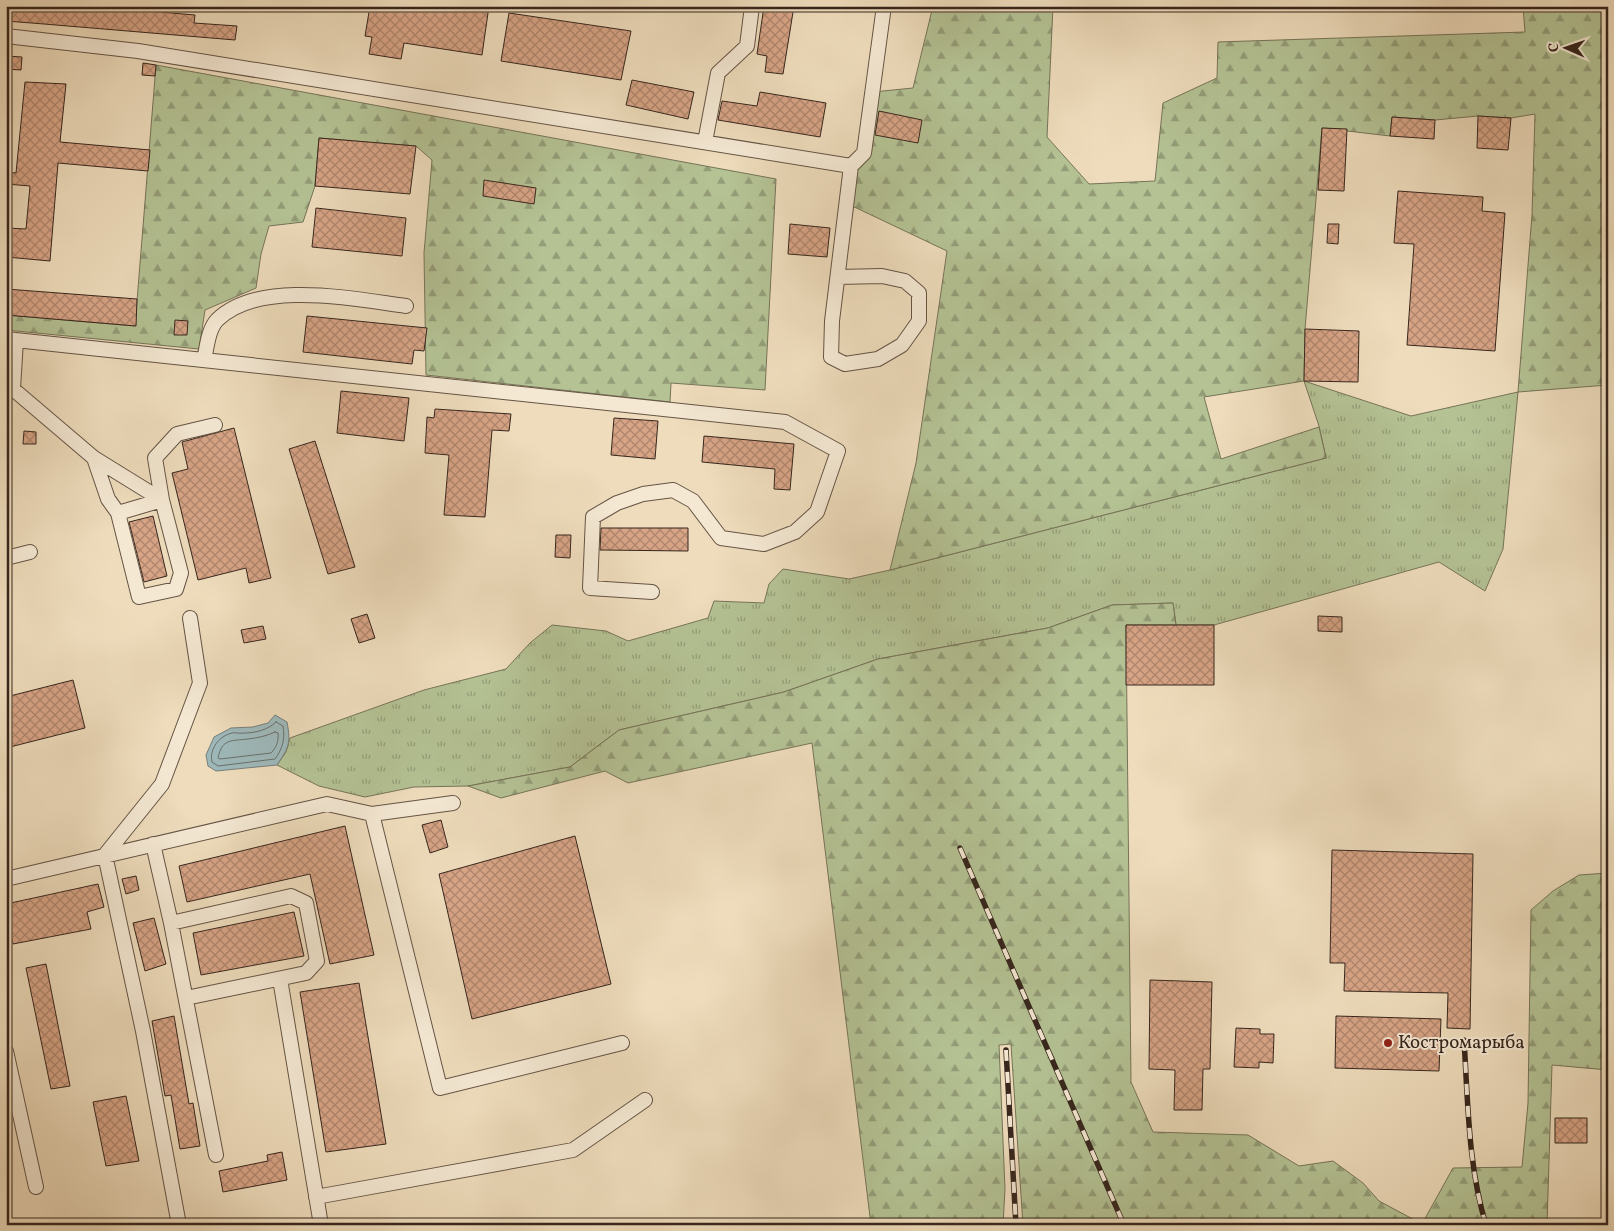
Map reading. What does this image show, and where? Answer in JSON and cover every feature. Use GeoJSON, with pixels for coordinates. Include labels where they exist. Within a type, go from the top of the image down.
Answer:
{"type":"FeatureCollection","features":[{"type":"Feature","properties":{"kind":"street"},"geometry":{"type":"LineString","coordinates":[[705,142],[718,73],[747,46],[752,6]]}},
{"type":"Feature","properties":{"kind":"street"},"geometry":{"type":"LineString","coordinates":[[838,277],[882,276],[905,281],[919,293],[919,321],[902,345],[878,359],[845,364],[831,357],[832,321],[851,166],[864,152],[884,6]]}},
{"type":"Feature","properties":{"kind":"street"},"geometry":{"type":"LineString","coordinates":[[6,36],[138,51],[851,166]]}},
{"type":"Feature","properties":{"kind":"street"},"geometry":{"type":"LineString","coordinates":[[204,360],[209,334],[217,321],[236,308],[260,299],[316,294],[406,306]]}},
{"type":"Feature","properties":{"kind":"street"},"geometry":{"type":"LineString","coordinates":[[162,500],[94,458],[9,389],[11,339],[784,422],[838,450],[817,512],[795,532],[764,544],[721,538],[693,501],[673,490],[644,494],[617,503],[593,518],[590,588],[652,592]]}},
{"type":"Feature","properties":{"kind":"street"},"geometry":{"type":"LineString","coordinates":[[94,458],[108,499],[118,513],[139,597],[176,589],[181,573],[162,500],[155,458],[177,434],[215,425]]}},
{"type":"Feature","properties":{"kind":"street"},"geometry":{"type":"LineString","coordinates":[[118,513],[162,500]]}},
{"type":"Feature","properties":{"kind":"street"},"geometry":{"type":"LineString","coordinates":[[6,558],[30,552]]}},
{"type":"Feature","properties":{"kind":"street"},"geometry":{"type":"LineString","coordinates":[[105,855],[162,784],[200,682],[190,618]]}},
{"type":"Feature","properties":{"kind":"street"},"geometry":{"type":"LineString","coordinates":[[6,880],[105,855],[327,804],[372,814],[453,803]]}},
{"type":"Feature","properties":{"kind":"street"},"geometry":{"type":"LineString","coordinates":[[372,814],[440,1088],[622,1043]]}},
{"type":"Feature","properties":{"kind":"street"},"geometry":{"type":"LineString","coordinates":[[153,844],[186,998],[216,1155]]}},
{"type":"Feature","properties":{"kind":"street"},"geometry":{"type":"LineString","coordinates":[[105,855],[143,1031],[179,1225]]}},
{"type":"Feature","properties":{"kind":"street"},"geometry":{"type":"LineString","coordinates":[[170,924],[291,896],[306,903],[317,961],[306,973],[186,998]]}},
{"type":"Feature","properties":{"kind":"street"},"geometry":{"type":"LineString","coordinates":[[280,979],[321,1225]]}},
{"type":"Feature","properties":{"kind":"street"},"geometry":{"type":"LineString","coordinates":[[6,1051],[36,1186]]}},
{"type":"Feature","properties":{"kind":"street"},"geometry":{"type":"LineString","coordinates":[[316,1196],[573,1150],[645,1100]]}},
{"type":"Feature","properties":{"kind":"green space"},"geometry":{"type":"Polygon","coordinates":[[[933,6],[1053,6],[1047,137],[1089,184],[1155,181],[1163,103],[1217,78],[1218,42],[1525,32],[1523,6],[1608,8],[1608,385],[1518,392],[1532,215],[1535,114],[1511,118],[1478,116],[1435,120],[1392,117],[1390,136],[1322,128],[1305,329],[1304,381],[1204,397],[1221,459],[1319,427],[1326,458],[890,570],[916,463],[947,251],[846,203],[851,166],[864,152],[873,92],[913,88],[933,6]]]}},
{"type":"Feature","properties":{"kind":"green space"},"geometry":{"type":"Polygon","coordinates":[[[156,65],[776,179],[765,390],[671,383],[670,402],[426,375],[424,253],[432,160],[416,146],[319,138],[315,186],[303,222],[269,226],[261,254],[256,288],[205,310],[199,349],[6,330],[6,315],[135,326],[156,65]]]}},
{"type":"Feature","properties":{"kind":"green space"},"geometry":{"type":"Polygon","coordinates":[[[1304,381],[1411,416],[1518,392],[1503,549],[1485,591],[1439,562],[1214,625],[1176,625],[1173,603],[1112,605],[1048,628],[878,659],[784,692],[619,730],[570,767],[468,786],[414,787],[365,797],[319,786],[277,765],[286,752],[290,738],[424,690],[506,669],[530,643],[552,625],[606,631],[628,641],[708,618],[714,601],[764,603],[769,584],[783,569],[849,579],[1326,458],[1319,426],[1304,381]]]}},
{"type":"Feature","properties":{"kind":"green space"},"geometry":{"type":"Polygon","coordinates":[[[1173,603],[1176,625],[1126,625],[1131,1082],[1153,1132],[1248,1135],[1299,1166],[1333,1161],[1363,1183],[1379,1201],[1422,1224],[1453,1168],[1522,1167],[1528,1103],[1531,910],[1553,891],[1579,875],[1608,873],[1608,1070],[1552,1065],[1547,1225],[1023,1225],[1011,1044],[999,1045],[1005,1189],[1003,1225],[871,1225],[812,743],[628,783],[605,771],[501,798],[468,786],[570,767],[619,730],[784,692],[878,659],[1048,628],[1112,605],[1173,603]]]}},
{"type":"Feature","properties":{"kind":"water"},"geometry":{"type":"Polygon","coordinates":[[[275,715],[287,722],[289,735],[288,745],[277,765],[216,771],[208,766],[206,755],[214,737],[231,728],[253,727],[268,723],[275,715]]]}},
{"type":"Feature","properties":{"kind":"building"},"geometry":{"type":"Polygon","coordinates":[[[6,6],[90,6],[195,15],[194,23],[237,26],[235,40],[6,21],[6,6]]]}},
{"type":"Feature","properties":{"kind":"building"},"geometry":{"type":"Polygon","coordinates":[[[370,6],[489,6],[482,55],[404,43],[401,59],[369,54],[372,37],[365,36],[370,6]]]}},
{"type":"Feature","properties":{"kind":"building"},"geometry":{"type":"Polygon","coordinates":[[[764,6],[794,6],[783,74],[765,72],[767,56],[757,54],[764,6]]]}},
{"type":"Feature","properties":{"kind":"building"},"geometry":{"type":"Polygon","coordinates":[[[509,13],[631,31],[621,80],[501,61],[509,13]]]}},
{"type":"Feature","properties":{"kind":"building"},"geometry":{"type":"Polygon","coordinates":[[[6,56],[22,57],[21,70],[6,69],[6,56]]]}},
{"type":"Feature","properties":{"kind":"building"},"geometry":{"type":"Polygon","coordinates":[[[143,63],[156,65],[155,76],[142,75],[143,63]]]}},
{"type":"Feature","properties":{"kind":"building"},"geometry":{"type":"Polygon","coordinates":[[[632,80],[694,92],[688,119],[626,105],[632,80]]]}},
{"type":"Feature","properties":{"kind":"building"},"geometry":{"type":"Polygon","coordinates":[[[25,82],[66,84],[60,142],[150,150],[148,171],[58,163],[50,261],[6,257],[6,228],[26,229],[30,186],[6,184],[6,172],[16,173],[25,82]]]}},
{"type":"Feature","properties":{"kind":"building"},"geometry":{"type":"Polygon","coordinates":[[[760,92],[826,103],[820,137],[718,120],[722,101],[757,106],[760,92]]]}},
{"type":"Feature","properties":{"kind":"building"},"geometry":{"type":"Polygon","coordinates":[[[879,111],[922,120],[918,143],[875,135],[879,111]]]}},
{"type":"Feature","properties":{"kind":"building"},"geometry":{"type":"Polygon","coordinates":[[[1478,116],[1511,118],[1508,150],[1477,148],[1478,116]]]}},
{"type":"Feature","properties":{"kind":"building"},"geometry":{"type":"Polygon","coordinates":[[[1392,117],[1435,120],[1434,139],[1390,136],[1392,117]]]}},
{"type":"Feature","properties":{"kind":"building"},"geometry":{"type":"Polygon","coordinates":[[[1322,128],[1347,129],[1344,191],[1318,190],[1322,128]]]}},
{"type":"Feature","properties":{"kind":"building"},"geometry":{"type":"Polygon","coordinates":[[[319,138],[416,146],[410,194],[315,186],[319,138]]]}},
{"type":"Feature","properties":{"kind":"building"},"geometry":{"type":"Polygon","coordinates":[[[484,180],[536,188],[534,204],[483,196],[484,180]]]}},
{"type":"Feature","properties":{"kind":"building"},"geometry":{"type":"Polygon","coordinates":[[[1398,191],[1483,197],[1482,211],[1505,213],[1495,351],[1407,345],[1414,244],[1394,243],[1398,191]]]}},
{"type":"Feature","properties":{"kind":"building"},"geometry":{"type":"Polygon","coordinates":[[[316,208],[406,218],[402,256],[312,247],[316,208]]]}},
{"type":"Feature","properties":{"kind":"building"},"geometry":{"type":"Polygon","coordinates":[[[790,224],[830,228],[827,257],[788,254],[790,224]]]}},
{"type":"Feature","properties":{"kind":"building"},"geometry":{"type":"Polygon","coordinates":[[[1328,224],[1339,224],[1338,244],[1327,243],[1328,224]]]}},
{"type":"Feature","properties":{"kind":"building"},"geometry":{"type":"Polygon","coordinates":[[[6,289],[137,299],[136,326],[6,315],[6,289]]]}},
{"type":"Feature","properties":{"kind":"building"},"geometry":{"type":"Polygon","coordinates":[[[307,316],[427,328],[424,351],[414,350],[412,364],[303,352],[307,316]]]}},
{"type":"Feature","properties":{"kind":"building"},"geometry":{"type":"Polygon","coordinates":[[[175,320],[188,321],[187,335],[174,335],[175,320]]]}},
{"type":"Feature","properties":{"kind":"building"},"geometry":{"type":"Polygon","coordinates":[[[1305,329],[1359,331],[1358,382],[1304,381],[1305,329]]]}},
{"type":"Feature","properties":{"kind":"building"},"geometry":{"type":"Polygon","coordinates":[[[341,391],[409,398],[404,441],[337,433],[341,391]]]}},
{"type":"Feature","properties":{"kind":"building"},"geometry":{"type":"Polygon","coordinates":[[[435,409],[511,414],[509,431],[492,430],[485,517],[444,515],[449,455],[425,453],[427,417],[434,418],[435,409]]]}},
{"type":"Feature","properties":{"kind":"building"},"geometry":{"type":"Polygon","coordinates":[[[614,418],[658,421],[655,459],[611,455],[614,418]]]}},
{"type":"Feature","properties":{"kind":"building"},"geometry":{"type":"Polygon","coordinates":[[[234,428],[271,578],[249,583],[246,568],[198,580],[172,473],[188,469],[182,442],[234,428]]]}},
{"type":"Feature","properties":{"kind":"building"},"geometry":{"type":"Polygon","coordinates":[[[24,431],[36,432],[36,444],[23,444],[24,431]]]}},
{"type":"Feature","properties":{"kind":"building"},"geometry":{"type":"Polygon","coordinates":[[[704,436],[794,444],[790,490],[774,489],[775,469],[702,462],[704,436]]]}},
{"type":"Feature","properties":{"kind":"building"},"geometry":{"type":"Polygon","coordinates":[[[315,441],[355,567],[328,574],[289,449],[315,441]]]}},
{"type":"Feature","properties":{"kind":"building"},"geometry":{"type":"Polygon","coordinates":[[[153,516],[167,576],[144,582],[129,522],[153,516]]]}},
{"type":"Feature","properties":{"kind":"building"},"geometry":{"type":"Polygon","coordinates":[[[601,528],[688,528],[688,551],[600,550],[601,528]]]}},
{"type":"Feature","properties":{"kind":"building"},"geometry":{"type":"Polygon","coordinates":[[[556,535],[571,535],[570,558],[555,557],[556,535]]]}},
{"type":"Feature","properties":{"kind":"building"},"geometry":{"type":"Polygon","coordinates":[[[367,614],[375,638],[359,643],[351,619],[367,614]]]}},
{"type":"Feature","properties":{"kind":"building"},"geometry":{"type":"Polygon","coordinates":[[[1318,616],[1342,617],[1342,632],[1318,631],[1318,616]]]}},
{"type":"Feature","properties":{"kind":"building"},"geometry":{"type":"Polygon","coordinates":[[[1126,625],[1214,625],[1214,685],[1126,685],[1126,625]]]}},
{"type":"Feature","properties":{"kind":"building"},"geometry":{"type":"Polygon","coordinates":[[[263,626],[266,639],[244,643],[241,630],[263,626]]]}},
{"type":"Feature","properties":{"kind":"building"},"geometry":{"type":"Polygon","coordinates":[[[73,680],[85,728],[6,748],[6,697],[73,680]]]}},
{"type":"Feature","properties":{"kind":"building"},"geometry":{"type":"Polygon","coordinates":[[[441,820],[448,847],[430,853],[422,825],[441,820]]]}},
{"type":"Feature","properties":{"kind":"building"},"geometry":{"type":"Polygon","coordinates":[[[345,826],[374,955],[330,964],[310,874],[187,902],[179,866],[345,826]]]}},
{"type":"Feature","properties":{"kind":"building"},"geometry":{"type":"Polygon","coordinates":[[[575,836],[611,984],[472,1019],[439,874],[575,836]]]}},
{"type":"Feature","properties":{"kind":"building"},"geometry":{"type":"Polygon","coordinates":[[[1332,850],[1473,854],[1470,1029],[1447,1028],[1448,993],[1344,991],[1345,963],[1330,963],[1332,850]]]}},
{"type":"Feature","properties":{"kind":"building"},"geometry":{"type":"Polygon","coordinates":[[[136,876],[139,890],[126,894],[122,879],[136,876]]]}},
{"type":"Feature","properties":{"kind":"building"},"geometry":{"type":"Polygon","coordinates":[[[98,884],[104,907],[87,912],[91,929],[13,944],[9,929],[6,930],[6,904],[98,884]]]}},
{"type":"Feature","properties":{"kind":"building"},"geometry":{"type":"Polygon","coordinates":[[[294,912],[304,956],[201,975],[193,933],[294,912]]]}},
{"type":"Feature","properties":{"kind":"building"},"geometry":{"type":"Polygon","coordinates":[[[154,918],[166,964],[145,971],[133,923],[154,918]]]}},
{"type":"Feature","properties":{"kind":"building"},"geometry":{"type":"Polygon","coordinates":[[[46,964],[70,1086],[51,1089],[26,968],[46,964]]]}},
{"type":"Feature","properties":{"kind":"building"},"geometry":{"type":"Polygon","coordinates":[[[1150,980],[1212,982],[1210,1069],[1203,1069],[1202,1110],[1174,1110],[1175,1070],[1149,1069],[1150,980]]]}},
{"type":"Feature","properties":{"kind":"building"},"geometry":{"type":"Polygon","coordinates":[[[359,983],[386,1144],[326,1152],[300,992],[359,983]]]}},
{"type":"Feature","properties":{"kind":"building"},"geometry":{"type":"Polygon","coordinates":[[[174,1016],[189,1104],[193,1103],[200,1146],[180,1149],[171,1095],[165,1096],[152,1021],[174,1016]]]}},
{"type":"Feature","properties":{"kind":"building","name":"Костромарыба"},"geometry":{"type":"Polygon","coordinates":[[[1336,1016],[1441,1019],[1439,1071],[1335,1068],[1336,1016]]]}},
{"type":"Feature","properties":{"kind":"building"},"geometry":{"type":"Polygon","coordinates":[[[1236,1028],[1260,1029],[1260,1034],[1274,1034],[1273,1063],[1259,1062],[1259,1068],[1234,1067],[1236,1028]]]}},
{"type":"Feature","properties":{"kind":"building"},"geometry":{"type":"Polygon","coordinates":[[[126,1096],[139,1161],[106,1166],[93,1102],[126,1096]]]}},
{"type":"Feature","properties":{"kind":"building"},"geometry":{"type":"Polygon","coordinates":[[[1555,1118],[1587,1118],[1587,1143],[1555,1143],[1555,1118]]]}},
{"type":"Feature","properties":{"kind":"building"},"geometry":{"type":"Polygon","coordinates":[[[282,1152],[287,1180],[223,1192],[219,1171],[268,1161],[267,1155],[282,1152]]]}},
{"type":"Feature","properties":{"kind":"railway"},"geometry":{"type":"LineString","coordinates":[[960,848],[1124,1225]]}},
{"type":"Feature","properties":{"kind":"railway"},"geometry":{"type":"LineString","coordinates":[[1464,1040],[1472,1157],[1486,1225]]}},
{"type":"Feature","properties":{"kind":"railway"},"geometry":{"type":"LineString","coordinates":[[1006,1050],[1016,1225]]}},
{"type":"Feature","properties":{"kind":"place","name":"Костромарыба"},"geometry":{"type":"Point","coordinates":[1388,1043]}}]}
